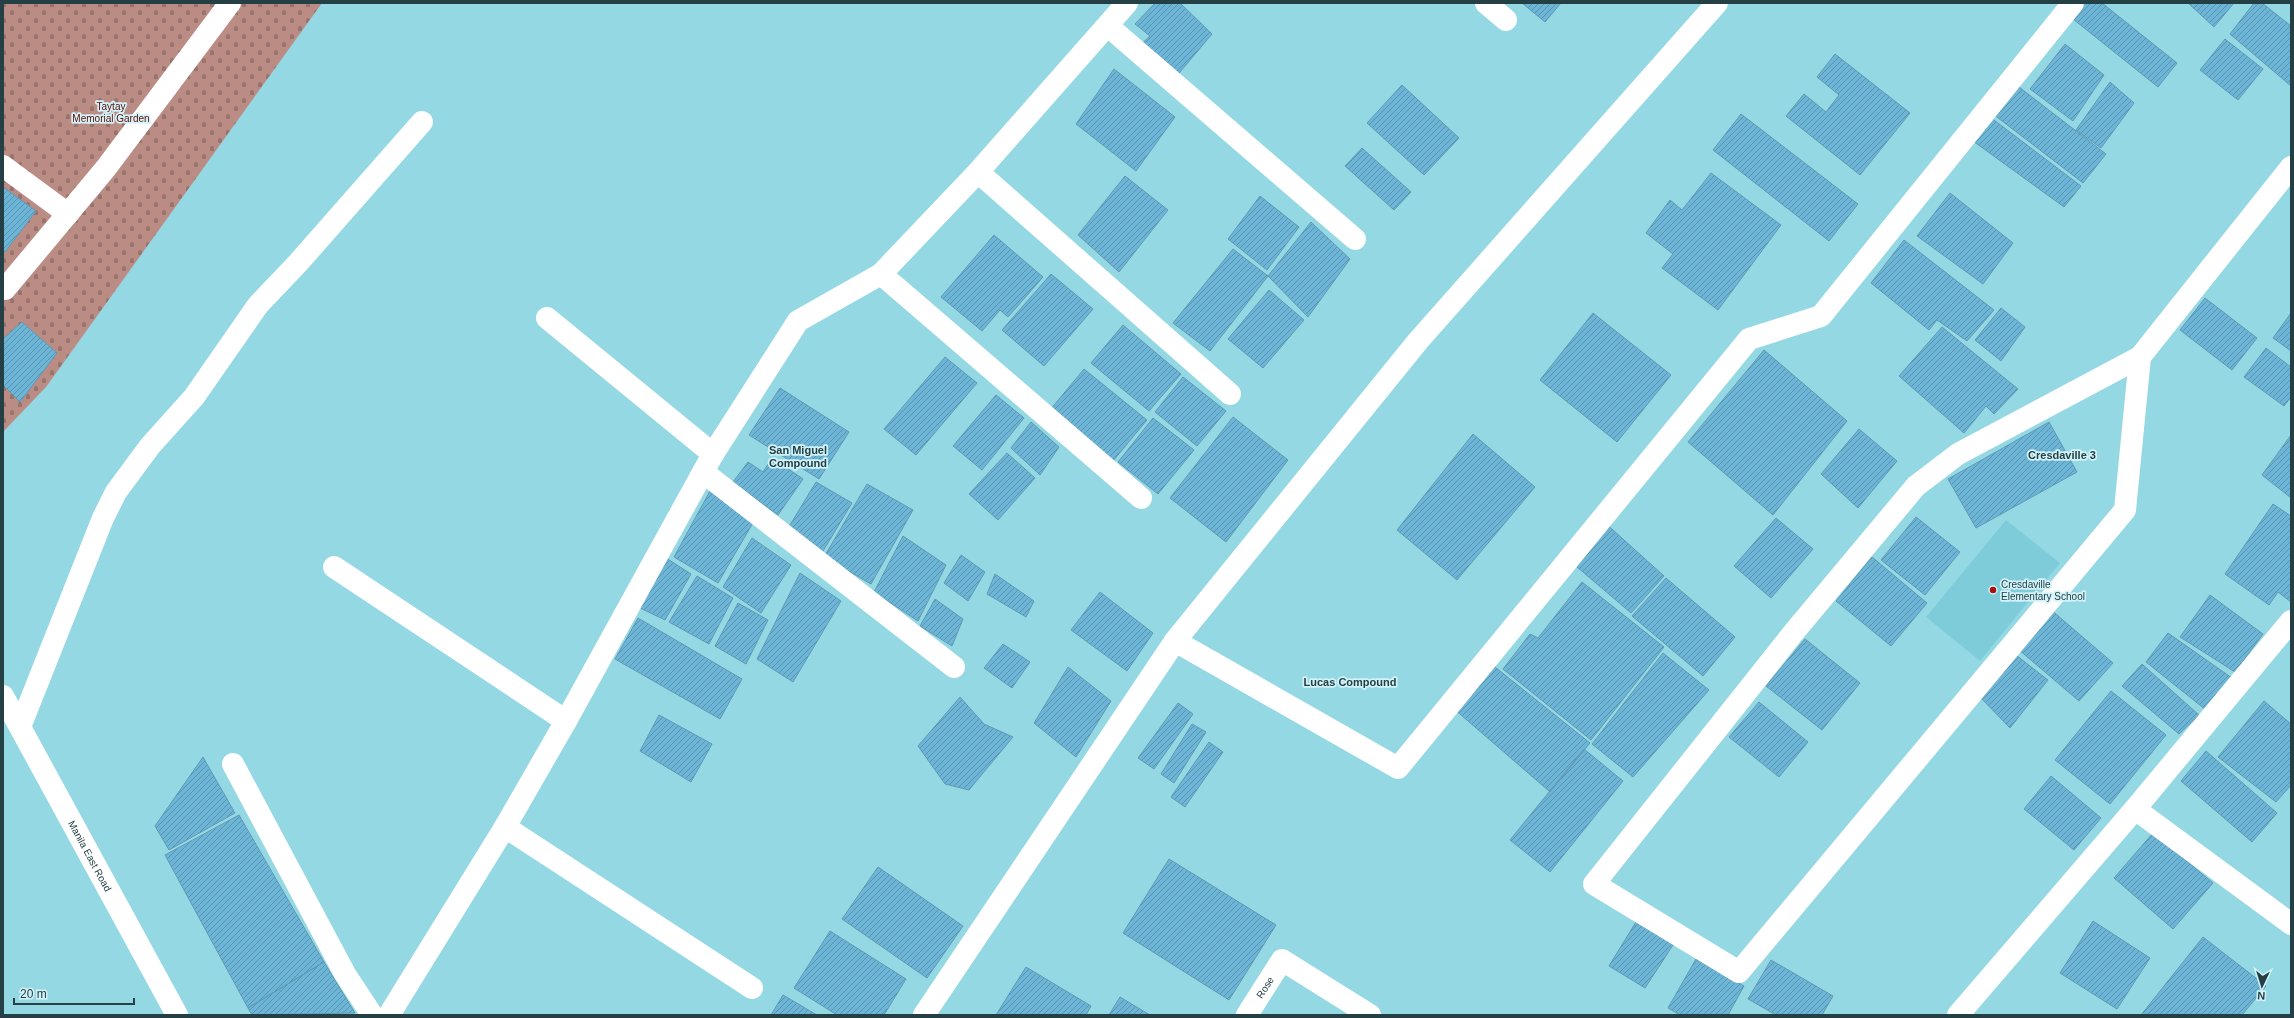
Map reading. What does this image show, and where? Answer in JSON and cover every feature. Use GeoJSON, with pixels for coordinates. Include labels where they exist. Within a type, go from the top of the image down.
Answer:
{"type":"FeatureCollection","features":[{"type":"Feature","properties":{"kind":"street"},"geometry":{"type":"LineString","coordinates":[[3,287],[5,289],[106,168],[230,3]]}},
{"type":"Feature","properties":{"kind":"street"},"geometry":{"type":"LineString","coordinates":[[390,1015],[505,827],[566,721],[708,463],[798,320],[881,274],[978,172],[1127,3]]}},
{"type":"Feature","properties":{"kind":"street"},"geometry":{"type":"LineString","coordinates":[[1486,3],[1506,20]]}},
{"type":"Feature","properties":{"kind":"street"},"geometry":{"type":"LineString","coordinates":[[924,1015],[1175,641],[1418,341],[1717,3]]}},
{"type":"Feature","properties":{"kind":"street"},"geometry":{"type":"LineString","coordinates":[[1175,641],[1398,768],[1749,339],[1821,316],[2073,3]]}},
{"type":"Feature","properties":{"kind":"street"},"geometry":{"type":"LineString","coordinates":[[1108,26],[1355,239]]}},
{"type":"Feature","properties":{"kind":"street"},"geometry":{"type":"LineString","coordinates":[[20,726],[103,518],[116,492],[150,446],[194,397],[258,305],[298,263],[422,122]]}},
{"type":"Feature","properties":{"kind":"street"},"geometry":{"type":"LineString","coordinates":[[3,166],[68,214]]}},
{"type":"Feature","properties":{"kind":"street"},"geometry":{"type":"LineString","coordinates":[[2140,357],[2125,510],[1739,972],[1594,884],[1794,632],[1916,486],[1958,454],[2140,357],[2291,167]]}},
{"type":"Feature","properties":{"kind":"street"},"geometry":{"type":"LineString","coordinates":[[978,172],[1230,394]]}},
{"type":"Feature","properties":{"kind":"street"},"geometry":{"type":"LineString","coordinates":[[881,274],[1141,498]]}},
{"type":"Feature","properties":{"kind":"street"},"geometry":{"type":"LineString","coordinates":[[548,318],[708,463],[954,667]]}},
{"type":"Feature","properties":{"kind":"street"},"geometry":{"type":"LineString","coordinates":[[334,567],[566,721]]}},
{"type":"Feature","properties":{"kind":"street"},"geometry":{"type":"LineString","coordinates":[[1958,1015],[2135,809],[2291,621]]}},
{"type":"Feature","properties":{"kind":"street","name":"Manila East Road"},"geometry":{"type":"LineString","coordinates":[[3,696],[177,1015]]}},
{"type":"Feature","properties":{"kind":"street"},"geometry":{"type":"LineString","coordinates":[[233,764],[345,974],[372,1015]]}},
{"type":"Feature","properties":{"kind":"street"},"geometry":{"type":"LineString","coordinates":[[2135,809],[2291,924]]}},
{"type":"Feature","properties":{"kind":"street"},"geometry":{"type":"LineString","coordinates":[[505,827],[752,988]]}},
{"type":"Feature","properties":{"kind":"street","name":"Rose"},"geometry":{"type":"LineString","coordinates":[[1247,1015],[1282,960],[1370,1015]]}},
{"type":"Feature","properties":{"kind":"shaded area","name":"Cresdaville Elementary School"},"geometry":{"type":"Polygon","coordinates":[[[2006,520],[2060,563],[1980,661],[1926,617],[2006,520]]]}},
{"type":"Feature","properties":{"kind":"green space","name":"Taytay Memorial Garden"},"geometry":{"type":"Polygon","coordinates":[[[3,3],[322,3],[46,387],[3,432],[3,3]]]}},
{"type":"Feature","properties":{"kind":"building"},"geometry":{"type":"Polygon","coordinates":[[[1155,3],[1180,3],[1212,34],[1175,78],[1139,46],[1150,36],[1135,24],[1155,3]]]}},
{"type":"Feature","properties":{"kind":"building"},"geometry":{"type":"Polygon","coordinates":[[[1522,3],[1561,3],[1545,22],[1522,3]]]}},
{"type":"Feature","properties":{"kind":"building"},"geometry":{"type":"Polygon","coordinates":[[[2077,3],[2102,3],[2177,63],[2158,87],[2068,15],[2077,3]]]}},
{"type":"Feature","properties":{"kind":"building"},"geometry":{"type":"Polygon","coordinates":[[[2188,3],[2234,3],[2214,27],[2188,3]]]}},
{"type":"Feature","properties":{"kind":"building"},"geometry":{"type":"Polygon","coordinates":[[[2254,3],[2262,3],[2291,26],[2291,86],[2230,34],[2254,3]]]}},
{"type":"Feature","properties":{"kind":"building"},"geometry":{"type":"Polygon","coordinates":[[[2225,39],[2263,69],[2238,100],[2200,70],[2225,39]]]}},
{"type":"Feature","properties":{"kind":"building"},"geometry":{"type":"Polygon","coordinates":[[[2065,44],[2104,75],[2073,121],[2030,89],[2065,44]]]}},
{"type":"Feature","properties":{"kind":"building"},"geometry":{"type":"Polygon","coordinates":[[[1835,54],[1910,113],[1860,175],[1786,116],[1804,94],[1826,112],[1839,95],[1817,77],[1835,54]]]}},
{"type":"Feature","properties":{"kind":"building"},"geometry":{"type":"Polygon","coordinates":[[[1114,69],[1175,117],[1136,171],[1076,124],[1114,69]]]}},
{"type":"Feature","properties":{"kind":"building"},"geometry":{"type":"Polygon","coordinates":[[[2110,82],[2134,103],[2101,148],[2076,130],[2110,82]]]}},
{"type":"Feature","properties":{"kind":"building"},"geometry":{"type":"Polygon","coordinates":[[[2015,84],[2106,154],[2083,183],[1993,114],[2015,84]]]}},
{"type":"Feature","properties":{"kind":"building"},"geometry":{"type":"Polygon","coordinates":[[[1402,85],[1459,138],[1424,175],[1367,123],[1402,85]]]}},
{"type":"Feature","properties":{"kind":"building"},"geometry":{"type":"Polygon","coordinates":[[[1741,114],[1858,204],[1829,241],[1713,150],[1741,114]]]}},
{"type":"Feature","properties":{"kind":"building"},"geometry":{"type":"Polygon","coordinates":[[[1990,117],[2081,186],[2064,207],[1973,141],[1990,117]]]}},
{"type":"Feature","properties":{"kind":"building"},"geometry":{"type":"Polygon","coordinates":[[[1362,148],[1411,192],[1394,210],[1345,166],[1362,148]]]}},
{"type":"Feature","properties":{"kind":"building"},"geometry":{"type":"Polygon","coordinates":[[[1711,173],[1781,225],[1718,310],[1662,268],[1673,254],[1646,233],[1670,200],[1682,210],[1711,173]]]}},
{"type":"Feature","properties":{"kind":"building"},"geometry":{"type":"Polygon","coordinates":[[[1125,176],[1168,210],[1119,272],[1078,235],[1125,176]]]}},
{"type":"Feature","properties":{"kind":"building"},"geometry":{"type":"Polygon","coordinates":[[[3,187],[36,211],[5,252],[3,250],[3,187]]]}},
{"type":"Feature","properties":{"kind":"building"},"geometry":{"type":"Polygon","coordinates":[[[1950,193],[2013,243],[1983,284],[1917,236],[1950,193]]]}},
{"type":"Feature","properties":{"kind":"building"},"geometry":{"type":"Polygon","coordinates":[[[1260,196],[1299,227],[1267,270],[1228,239],[1260,196]]]}},
{"type":"Feature","properties":{"kind":"building"},"geometry":{"type":"Polygon","coordinates":[[[1311,222],[1350,259],[1308,317],[1268,276],[1311,222]]]}},
{"type":"Feature","properties":{"kind":"building"},"geometry":{"type":"Polygon","coordinates":[[[994,235],[1043,277],[1008,317],[1000,310],[982,331],[941,297],[994,235]]]}},
{"type":"Feature","properties":{"kind":"building"},"geometry":{"type":"Polygon","coordinates":[[[1904,240],[1994,310],[1967,341],[1937,320],[1929,330],[1871,283],[1904,240]]]}},
{"type":"Feature","properties":{"kind":"building"},"geometry":{"type":"Polygon","coordinates":[[[1233,249],[1268,276],[1210,351],[1173,323],[1233,249]]]}},
{"type":"Feature","properties":{"kind":"building"},"geometry":{"type":"Polygon","coordinates":[[[1051,274],[1093,309],[1044,366],[1002,330],[1051,274]]]}},
{"type":"Feature","properties":{"kind":"building"},"geometry":{"type":"Polygon","coordinates":[[[1269,290],[1304,320],[1263,368],[1228,339],[1269,290]]]}},
{"type":"Feature","properties":{"kind":"building"},"geometry":{"type":"Polygon","coordinates":[[[2205,298],[2257,338],[2232,370],[2180,330],[2205,298]]]}},
{"type":"Feature","properties":{"kind":"building"},"geometry":{"type":"Polygon","coordinates":[[[2001,308],[2025,327],[2001,361],[1975,340],[2001,308]]]}},
{"type":"Feature","properties":{"kind":"building"},"geometry":{"type":"Polygon","coordinates":[[[1593,313],[1671,375],[1617,442],[1540,380],[1593,313]]]}},
{"type":"Feature","properties":{"kind":"building"},"geometry":{"type":"Polygon","coordinates":[[[2291,313],[2291,351],[2273,338],[2291,313]]]}},
{"type":"Feature","properties":{"kind":"building"},"geometry":{"type":"Polygon","coordinates":[[[22,322],[57,353],[20,402],[3,385],[3,339],[22,322]]]}},
{"type":"Feature","properties":{"kind":"building"},"geometry":{"type":"Polygon","coordinates":[[[1123,325],[1181,374],[1149,411],[1091,363],[1123,325]]]}},
{"type":"Feature","properties":{"kind":"building"},"geometry":{"type":"Polygon","coordinates":[[[1942,327],[2018,389],[1994,414],[1986,406],[1964,433],[1899,376],[1942,327]]]}},
{"type":"Feature","properties":{"kind":"building"},"geometry":{"type":"Polygon","coordinates":[[[2266,348],[2291,367],[2291,397],[2284,406],[2244,377],[2266,348]]]}},
{"type":"Feature","properties":{"kind":"building"},"geometry":{"type":"Polygon","coordinates":[[[1764,350],[1847,421],[1773,515],[1688,442],[1764,350]]]}},
{"type":"Feature","properties":{"kind":"building"},"geometry":{"type":"Polygon","coordinates":[[[945,357],[977,383],[916,455],[884,429],[945,357]]]}},
{"type":"Feature","properties":{"kind":"building"},"geometry":{"type":"Polygon","coordinates":[[[1084,369],[1147,420],[1113,461],[1050,410],[1084,369]]]}},
{"type":"Feature","properties":{"kind":"building"},"geometry":{"type":"Polygon","coordinates":[[[1183,377],[1226,411],[1197,446],[1155,412],[1183,377]]]}},
{"type":"Feature","properties":{"kind":"building"},"geometry":{"type":"Polygon","coordinates":[[[780,388],[849,432],[819,479],[749,435],[780,388]]]}},
{"type":"Feature","properties":{"kind":"building"},"geometry":{"type":"Polygon","coordinates":[[[996,395],[1024,418],[982,470],[953,446],[996,395]]]}},
{"type":"Feature","properties":{"kind":"building"},"geometry":{"type":"Polygon","coordinates":[[[1233,417],[1288,460],[1226,542],[1170,498],[1233,417]]]}},
{"type":"Feature","properties":{"kind":"building"},"geometry":{"type":"Polygon","coordinates":[[[1153,418],[1194,450],[1158,494],[1118,462],[1153,418]]]}},
{"type":"Feature","properties":{"kind":"building"},"geometry":{"type":"Polygon","coordinates":[[[1031,422],[1059,447],[1040,475],[1011,448],[1031,422]]]}},
{"type":"Feature","properties":{"kind":"building"},"geometry":{"type":"Polygon","coordinates":[[[2049,422],[2077,472],[1976,528],[1948,479],[2049,422]]]}},
{"type":"Feature","properties":{"kind":"building"},"geometry":{"type":"Polygon","coordinates":[[[1859,429],[1897,461],[1858,508],[1821,474],[1859,429]]]}},
{"type":"Feature","properties":{"kind":"building"},"geometry":{"type":"Polygon","coordinates":[[[1473,434],[1535,487],[1457,580],[1397,530],[1473,434]]]}},
{"type":"Feature","properties":{"kind":"building"},"geometry":{"type":"Polygon","coordinates":[[[2291,435],[2291,498],[2262,475],[2291,435]]]}},
{"type":"Feature","properties":{"kind":"building"},"geometry":{"type":"Polygon","coordinates":[[[1007,453],[1035,478],[998,520],[969,494],[1007,453]]]}},
{"type":"Feature","properties":{"kind":"building"},"geometry":{"type":"Polygon","coordinates":[[[772,458],[803,479],[778,515],[733,482],[748,462],[763,472],[772,458]]]}},
{"type":"Feature","properties":{"kind":"building"},"geometry":{"type":"Polygon","coordinates":[[[816,482],[852,503],[820,556],[784,535],[816,482]]]}},
{"type":"Feature","properties":{"kind":"building"},"geometry":{"type":"Polygon","coordinates":[[[867,484],[913,510],[871,584],[824,557],[867,484]]]}},
{"type":"Feature","properties":{"kind":"building"},"geometry":{"type":"Polygon","coordinates":[[[710,491],[754,521],[718,583],[674,557],[710,491]]]}},
{"type":"Feature","properties":{"kind":"building"},"geometry":{"type":"Polygon","coordinates":[[[2273,504],[2291,516],[2291,602],[2278,592],[2269,605],[2225,574],[2273,504]]]}},
{"type":"Feature","properties":{"kind":"building"},"geometry":{"type":"Polygon","coordinates":[[[1916,517],[1960,552],[1925,595],[1881,560],[1916,517]]]}},
{"type":"Feature","properties":{"kind":"building"},"geometry":{"type":"Polygon","coordinates":[[[1776,518],[1813,549],[1771,598],[1734,566],[1776,518]]]}},
{"type":"Feature","properties":{"kind":"building"},"geometry":{"type":"Polygon","coordinates":[[[1603,521],[1664,576],[1631,613],[1570,561],[1603,521]]]}},
{"type":"Feature","properties":{"kind":"building"},"geometry":{"type":"Polygon","coordinates":[[[903,536],[946,565],[918,621],[874,592],[903,536]]]}},
{"type":"Feature","properties":{"kind":"building"},"geometry":{"type":"Polygon","coordinates":[[[752,538],[791,565],[761,613],[723,587],[752,538]]]}},
{"type":"Feature","properties":{"kind":"building"},"geometry":{"type":"Polygon","coordinates":[[[961,555],[985,572],[968,601],[944,583],[961,555]]]}},
{"type":"Feature","properties":{"kind":"building"},"geometry":{"type":"Polygon","coordinates":[[[663,556],[691,574],[665,620],[638,607],[663,556]]]}},
{"type":"Feature","properties":{"kind":"building"},"geometry":{"type":"Polygon","coordinates":[[[1872,557],[1927,603],[1891,646],[1836,601],[1872,557]]]}},
{"type":"Feature","properties":{"kind":"building"},"geometry":{"type":"Polygon","coordinates":[[[800,573],[841,601],[793,682],[757,659],[800,573]]]}},
{"type":"Feature","properties":{"kind":"building"},"geometry":{"type":"Polygon","coordinates":[[[995,574],[1034,601],[1026,617],[987,594],[995,574]]]}},
{"type":"Feature","properties":{"kind":"building"},"geometry":{"type":"Polygon","coordinates":[[[697,576],[733,598],[709,644],[669,622],[697,576]]]}},
{"type":"Feature","properties":{"kind":"building"},"geometry":{"type":"Polygon","coordinates":[[[1666,578],[1735,637],[1703,676],[1632,616],[1666,578]]]}},
{"type":"Feature","properties":{"kind":"building"},"geometry":{"type":"Polygon","coordinates":[[[1582,582],[1664,647],[1591,740],[1503,669],[1530,634],[1538,638],[1582,582]]]}},
{"type":"Feature","properties":{"kind":"building"},"geometry":{"type":"Polygon","coordinates":[[[1100,592],[1153,633],[1127,671],[1071,630],[1100,592]]]}},
{"type":"Feature","properties":{"kind":"building"},"geometry":{"type":"Polygon","coordinates":[[[2210,595],[2263,634],[2235,672],[2180,637],[2210,595]]]}},
{"type":"Feature","properties":{"kind":"building"},"geometry":{"type":"Polygon","coordinates":[[[935,599],[963,619],[952,646],[920,626],[935,599]]]}},
{"type":"Feature","properties":{"kind":"building"},"geometry":{"type":"Polygon","coordinates":[[[738,603],[768,620],[746,664],[715,646],[738,603]]]}},
{"type":"Feature","properties":{"kind":"building"},"geometry":{"type":"Polygon","coordinates":[[[2050,609],[2113,663],[2079,701],[2018,649],[2050,609]]]}},
{"type":"Feature","properties":{"kind":"building"},"geometry":{"type":"Polygon","coordinates":[[[638,618],[742,679],[720,719],[615,659],[638,618]]]}},
{"type":"Feature","properties":{"kind":"building"},"geometry":{"type":"Polygon","coordinates":[[[2168,633],[2232,678],[2206,710],[2146,662],[2168,633]]]}},
{"type":"Feature","properties":{"kind":"building"},"geometry":{"type":"Polygon","coordinates":[[[1805,639],[1860,683],[1822,730],[1766,686],[1805,639]]]}},
{"type":"Feature","properties":{"kind":"building"},"geometry":{"type":"Polygon","coordinates":[[[1003,644],[1030,662],[1012,688],[984,668],[1003,644]]]}},
{"type":"Feature","properties":{"kind":"building"},"geometry":{"type":"Polygon","coordinates":[[[2012,652],[2048,680],[2010,728],[1979,696],[2012,652]]]}},
{"type":"Feature","properties":{"kind":"building"},"geometry":{"type":"Polygon","coordinates":[[[1663,653],[1709,690],[1633,777],[1592,744],[1663,653]]]}},
{"type":"Feature","properties":{"kind":"building"},"geometry":{"type":"Polygon","coordinates":[[[1490,663],[1590,743],[1550,792],[1453,708],[1490,663]]]}},
{"type":"Feature","properties":{"kind":"building"},"geometry":{"type":"Polygon","coordinates":[[[2142,664],[2199,715],[2179,734],[2122,686],[2142,664]]]}},
{"type":"Feature","properties":{"kind":"building"},"geometry":{"type":"Polygon","coordinates":[[[1068,667],[1111,701],[1076,757],[1034,723],[1068,667]]]}},
{"type":"Feature","properties":{"kind":"building"},"geometry":{"type":"Polygon","coordinates":[[[2111,691],[2166,735],[2110,804],[2055,760],[2111,691]]]}},
{"type":"Feature","properties":{"kind":"building"},"geometry":{"type":"Polygon","coordinates":[[[960,697],[984,724],[1013,737],[969,790],[945,784],[918,746],[960,697]]]}},
{"type":"Feature","properties":{"kind":"building"},"geometry":{"type":"Polygon","coordinates":[[[2264,701],[2291,724],[2291,785],[2276,802],[2218,757],[2264,701]]]}},
{"type":"Feature","properties":{"kind":"building"},"geometry":{"type":"Polygon","coordinates":[[[1759,702],[1808,742],[1779,777],[1729,737],[1759,702]]]}},
{"type":"Feature","properties":{"kind":"building"},"geometry":{"type":"Polygon","coordinates":[[[1178,703],[1193,714],[1154,769],[1138,758],[1178,703]]]}},
{"type":"Feature","properties":{"kind":"building"},"geometry":{"type":"Polygon","coordinates":[[[659,715],[712,744],[691,782],[640,751],[659,715]]]}},
{"type":"Feature","properties":{"kind":"building"},"geometry":{"type":"Polygon","coordinates":[[[1192,724],[1206,732],[1174,783],[1161,774],[1192,724]]]}},
{"type":"Feature","properties":{"kind":"building"},"geometry":{"type":"Polygon","coordinates":[[[1209,742],[1223,752],[1185,807],[1171,797],[1209,742]]]}},
{"type":"Feature","properties":{"kind":"building"},"geometry":{"type":"Polygon","coordinates":[[[1584,749],[1623,781],[1550,872],[1510,840],[1584,749]]]}},
{"type":"Feature","properties":{"kind":"building"},"geometry":{"type":"Polygon","coordinates":[[[2206,751],[2277,813],[2252,842],[2181,781],[2206,751]]]}},
{"type":"Feature","properties":{"kind":"building"},"geometry":{"type":"Polygon","coordinates":[[[203,757],[235,813],[169,850],[155,826],[203,757]]]}},
{"type":"Feature","properties":{"kind":"building"},"geometry":{"type":"Polygon","coordinates":[[[2051,776],[2101,818],[2074,850],[2024,809],[2051,776]]]}},
{"type":"Feature","properties":{"kind":"building"},"geometry":{"type":"Polygon","coordinates":[[[239,815],[324,962],[248,1008],[165,855],[239,815]]]}},
{"type":"Feature","properties":{"kind":"building"},"geometry":{"type":"Polygon","coordinates":[[[2153,833],[2213,883],[2173,929],[2114,878],[2153,833]]]}},
{"type":"Feature","properties":{"kind":"building"},"geometry":{"type":"Polygon","coordinates":[[[1169,859],[1276,925],[1229,1000],[1123,933],[1169,859]]]}},
{"type":"Feature","properties":{"kind":"building"},"geometry":{"type":"Polygon","coordinates":[[[878,867],[963,926],[927,978],[842,919],[878,867]]]}},
{"type":"Feature","properties":{"kind":"building"},"geometry":{"type":"Polygon","coordinates":[[[2093,921],[2150,958],[2117,1009],[2060,973],[2093,921]]]}},
{"type":"Feature","properties":{"kind":"building"},"geometry":{"type":"Polygon","coordinates":[[[1636,922],[1673,945],[1645,988],[1609,966],[1636,922]]]}},
{"type":"Feature","properties":{"kind":"building"},"geometry":{"type":"Polygon","coordinates":[[[830,931],[906,979],[884,1015],[837,1015],[794,988],[830,931]]]}},
{"type":"Feature","properties":{"kind":"building"},"geometry":{"type":"Polygon","coordinates":[[[2203,937],[2266,986],[2242,1015],[2141,1015],[2203,937]]]}},
{"type":"Feature","properties":{"kind":"building"},"geometry":{"type":"Polygon","coordinates":[[[1696,959],[1744,986],[1728,1015],[1680,1015],[1668,1008],[1696,959]]]}},
{"type":"Feature","properties":{"kind":"building"},"geometry":{"type":"Polygon","coordinates":[[[1771,960],[1833,996],[1822,1015],[1776,1015],[1748,999],[1771,960]]]}},
{"type":"Feature","properties":{"kind":"building"},"geometry":{"type":"Polygon","coordinates":[[[324,962],[355,1013],[252,1015],[248,1008],[324,962]]]}},
{"type":"Feature","properties":{"kind":"building"},"geometry":{"type":"Polygon","coordinates":[[[1026,967],[1091,1006],[1086,1015],[996,1015],[1026,967]]]}},
{"type":"Feature","properties":{"kind":"building"},"geometry":{"type":"Polygon","coordinates":[[[783,995],[817,1015],[771,1015],[783,995]]]}},
{"type":"Feature","properties":{"kind":"building"},"geometry":{"type":"Polygon","coordinates":[[[1120,997],[1150,1015],[1109,1015],[1120,997]]]}},
{"type":"Feature","properties":{"kind":"place","name":"Cresdaville Elementary School"},"geometry":{"type":"Point","coordinates":[1993,590]}},
{"type":"Feature","properties":{"kind":"district","name":"Cresdaville 3"},"geometry":{"type":"Point","coordinates":[2062,455]}},
{"type":"Feature","properties":{"kind":"district","name":"San Miguel Compound"},"geometry":{"type":"Point","coordinates":[798,456]}},
{"type":"Feature","properties":{"kind":"district","name":"Lucas Compound"},"geometry":{"type":"Point","coordinates":[1350,682]}}]}
